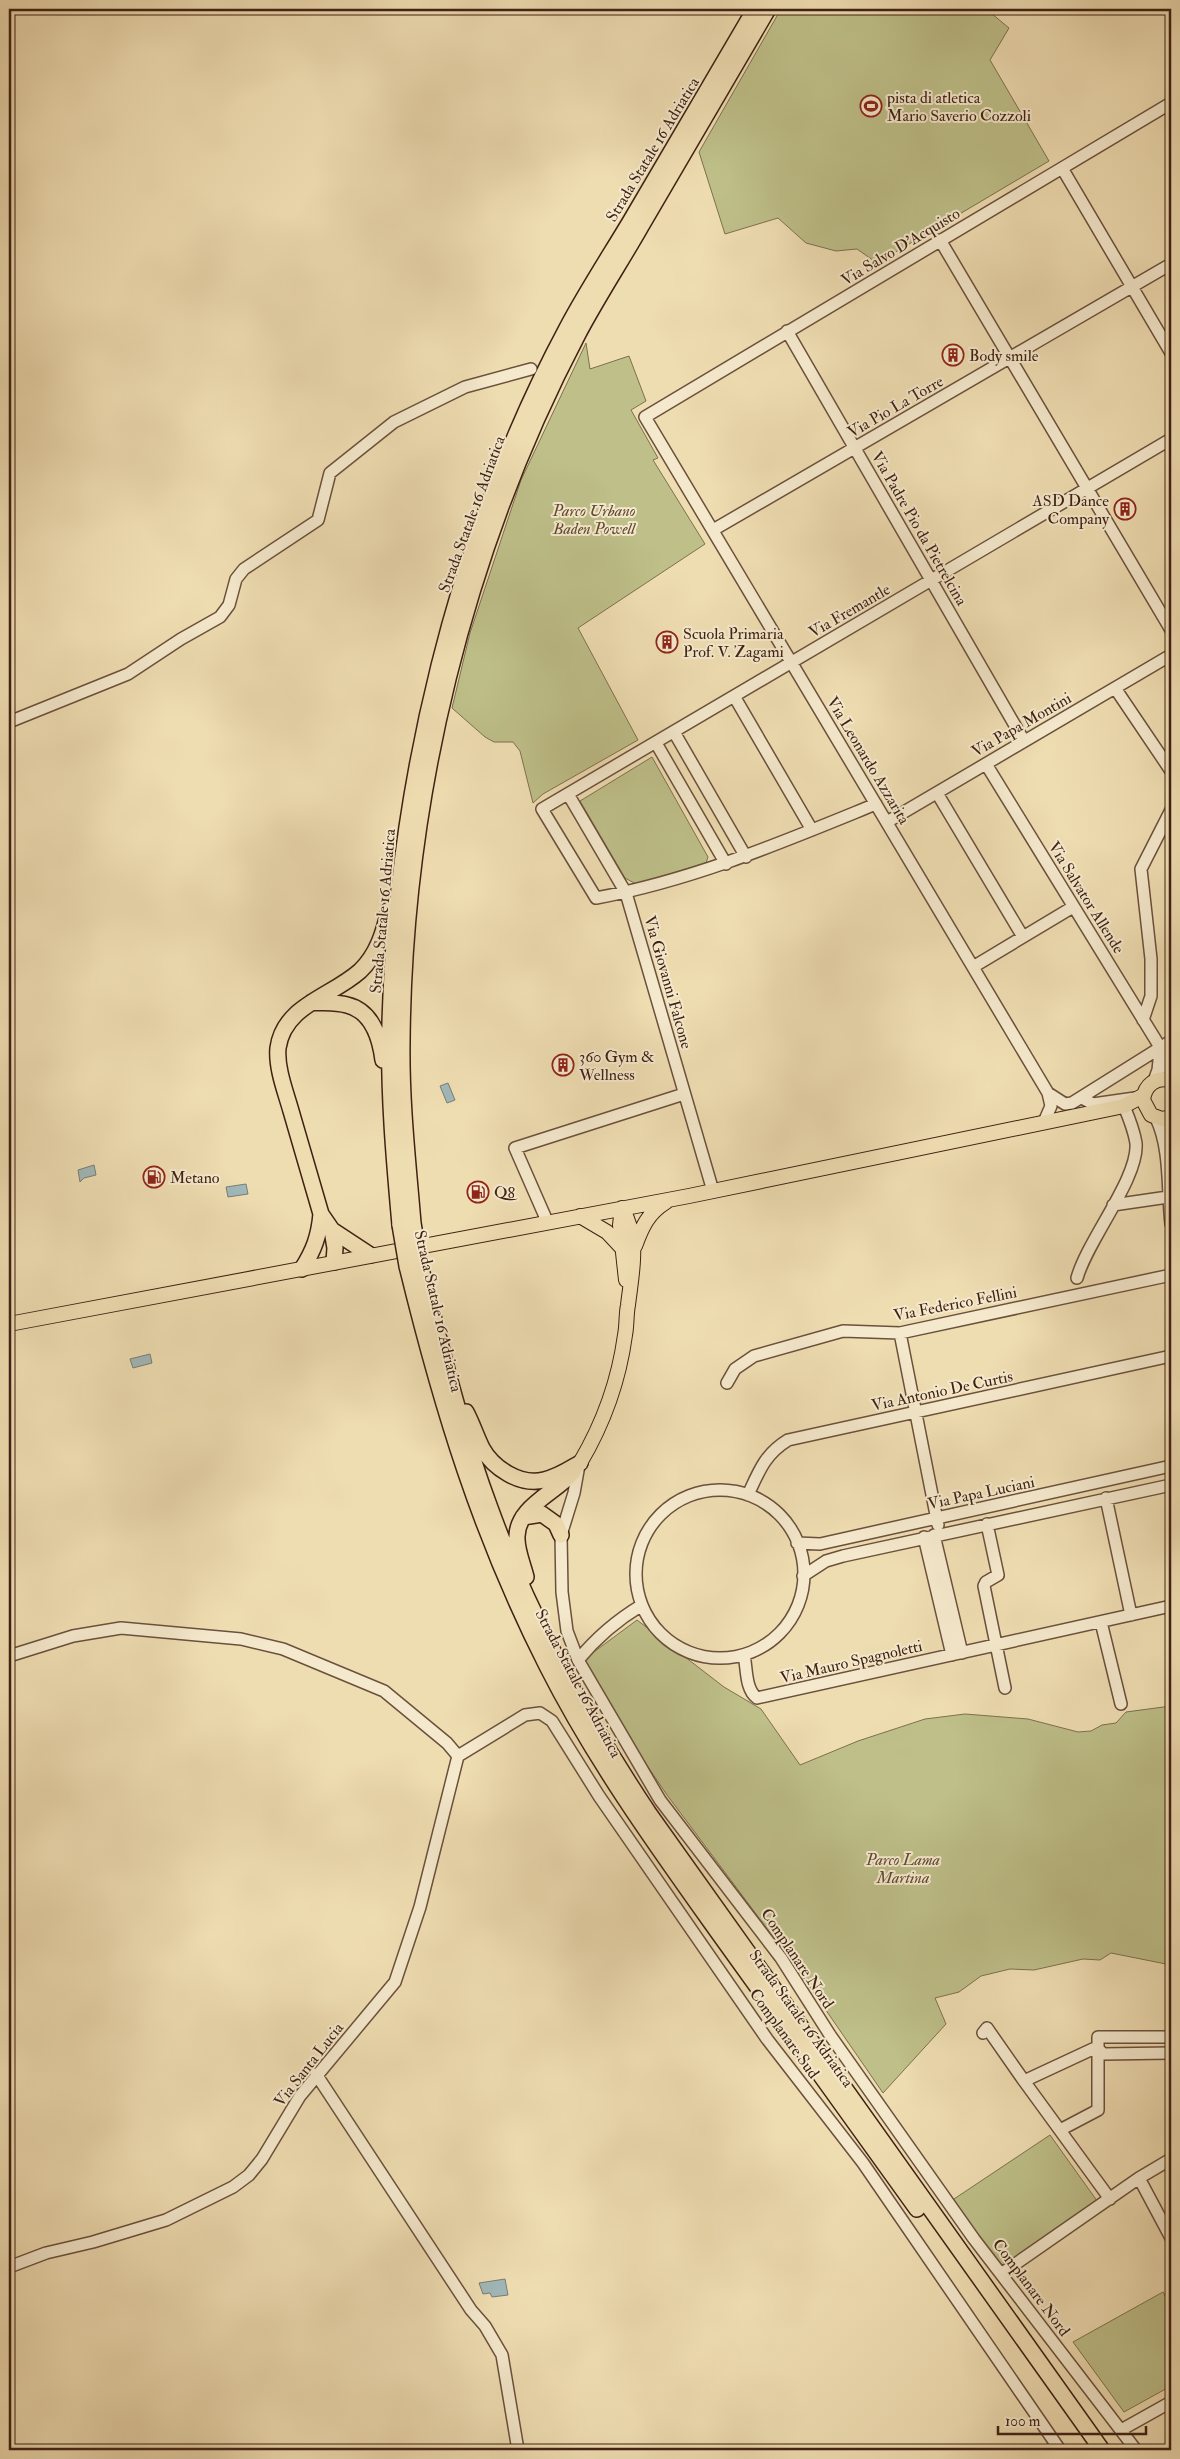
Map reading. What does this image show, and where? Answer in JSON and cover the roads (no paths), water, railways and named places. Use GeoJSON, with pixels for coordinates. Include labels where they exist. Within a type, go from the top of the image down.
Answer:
{"type":"FeatureCollection","features":[{"type":"Feature","properties":{"kind":"highway","name":"Strada Statale 16 Adriatica"},"geometry":{"type":"LineString","coordinates":[[755,9],[567,329],[511,450],[484,522],[445,647],[416,773],[405,843],[393,960],[390,1025],[393,1138],[413,1266],[436,1381],[478,1511],[518,1606],[547,1666],[585,1735],[646,1830],[1089,2450]]}},
{"type":"Feature","properties":{"kind":"highway","name":"Strada Statale 16 Adriatica"},"geometry":{"type":"LineString","coordinates":[[406,1224],[402,1064],[408,916],[420,818],[445,696],[471,599],[523,453],[578,334],[768,9]]}},
{"type":"Feature","properties":{"kind":"highway"},"geometry":{"type":"LineString","coordinates":[[334,1262],[326,1251],[326,1232],[283,1083],[278,1050],[283,1029],[295,1013],[361,970],[374,952],[384,932],[405,843]]}},
{"type":"Feature","properties":{"kind":"highway"},"geometry":{"type":"LineString","coordinates":[[312,1002],[348,1005],[370,1019],[381,1042],[393,1138]]}},
{"type":"Feature","properties":{"kind":"highway"},"geometry":{"type":"LineString","coordinates":[[326,1232],[370,1255]]}},
{"type":"Feature","properties":{"kind":"highway"},"geometry":{"type":"LineString","coordinates":[[302,1269],[326,1232]]}},
{"type":"Feature","properties":{"kind":"highway","name":"Strada Statale 16 Adriatica"},"geometry":{"type":"LineString","coordinates":[[413,1266],[490,1509],[537,1619],[595,1728],[648,1812],[1102,2450]]}},
{"type":"Feature","properties":{"kind":"highway"},"geometry":{"type":"LineString","coordinates":[[443,1359],[483,1449],[499,1468],[519,1479],[542,1480],[562,1474],[580,1463]]}},
{"type":"Feature","properties":{"kind":"highway"},"geometry":{"type":"LineString","coordinates":[[537,1619],[517,1540],[518,1527],[523,1517],[538,1502],[566,1481],[580,1463]]}},
{"type":"Feature","properties":{"kind":"highway"},"geometry":{"type":"LineString","coordinates":[[523,1517],[542,1514],[556,1524],[561,1535]]}},
{"type":"Feature","properties":{"kind":"main road"},"geometry":{"type":"LineString","coordinates":[[9,1324],[547,1221],[668,1200],[1124,1106],[1141,1096],[1154,1081],[1171,1079]]}},
{"type":"Feature","properties":{"kind":"main road"},"geometry":{"type":"LineString","coordinates":[[1141,1096],[1152,1114]]}},
{"type":"Feature","properties":{"kind":"main road"},"geometry":{"type":"LineString","coordinates":[[1124,1106],[1171,1118]]}},
{"type":"Feature","properties":{"kind":"main road"},"geometry":{"type":"LineString","coordinates":[[628,1248],[654,1209],[668,1200]]}},
{"type":"Feature","properties":{"kind":"main road"},"geometry":{"type":"LineString","coordinates":[[580,1463],[594,1440],[617,1377],[626,1334],[628,1248],[620,1225],[622,1208]]}},
{"type":"Feature","properties":{"kind":"main road"},"geometry":{"type":"LineString","coordinates":[[580,1216],[607,1232],[628,1248]]}},
{"type":"Feature","properties":{"kind":"street","name":"Via Salvo D'Acquisto"},"geometry":{"type":"LineString","coordinates":[[645,417],[1171,103]]}},
{"type":"Feature","properties":{"kind":"street"},"geometry":{"type":"LineString","coordinates":[[1062,168],[1171,353]]}},
{"type":"Feature","properties":{"kind":"street"},"geometry":{"type":"LineString","coordinates":[[940,240],[1171,630]]}},
{"type":"Feature","properties":{"kind":"street","name":"Via Pio La Torre"},"geometry":{"type":"LineString","coordinates":[[713,530],[1171,264]]}},
{"type":"Feature","properties":{"kind":"street","name":"Via Padre Pio da Pietrelcina"},"geometry":{"type":"LineString","coordinates":[[787,331],[1024,741]]}},
{"type":"Feature","properties":{"kind":"street"},"geometry":{"type":"LineString","coordinates":[[9,722],[128,674],[181,639],[220,617],[230,605],[236,579],[244,569],[318,520],[330,473],[394,422],[465,387],[531,369]]}},
{"type":"Feature","properties":{"kind":"street","name":"Via Leonardo Azzarita"},"geometry":{"type":"LineString","coordinates":[[645,417],[1048,1094]]}},
{"type":"Feature","properties":{"kind":"street","name":"Via Fremantle"},"geometry":{"type":"LineString","coordinates":[[626,892],[596,898],[542,809],[1171,439]]}},
{"type":"Feature","properties":{"kind":"street","name":"Via Papa Montini"},"geometry":{"type":"LineString","coordinates":[[887,822],[1171,655]]}},
{"type":"Feature","properties":{"kind":"street"},"geometry":{"type":"LineString","coordinates":[[1114,688],[1171,771]]}},
{"type":"Feature","properties":{"kind":"street"},"geometry":{"type":"LineString","coordinates":[[734,696],[812,830]]}},
{"type":"Feature","properties":{"kind":"street"},"geometry":{"type":"LineString","coordinates":[[674,732],[746,857]]}},
{"type":"Feature","properties":{"kind":"street"},"geometry":{"type":"LineString","coordinates":[[656,742],[726,864]]}},
{"type":"Feature","properties":{"kind":"street","name":"Via Salvator Allende"},"geometry":{"type":"LineString","coordinates":[[986,764],[1160,1047],[1171,1079]]}},
{"type":"Feature","properties":{"kind":"street"},"geometry":{"type":"LineString","coordinates":[[937,793],[1023,937]]}},
{"type":"Feature","properties":{"kind":"street","name":"Via Giovanni Falcone"},"geometry":{"type":"LineString","coordinates":[[568,794],[626,892],[713,1191]]}},
{"type":"Feature","properties":{"kind":"street"},"geometry":{"type":"LineString","coordinates":[[626,892],[746,857],[876,804]]}},
{"type":"Feature","properties":{"kind":"street"},"geometry":{"type":"LineString","coordinates":[[1144,1020],[1151,996],[1152,958],[1141,869],[1171,810]]}},
{"type":"Feature","properties":{"kind":"street"},"geometry":{"type":"LineString","coordinates":[[973,967],[1074,907]]}},
{"type":"Feature","properties":{"kind":"street"},"geometry":{"type":"LineString","coordinates":[[1048,1094],[1065,1104],[1072,1103],[1171,1041]]}},
{"type":"Feature","properties":{"kind":"street"},"geometry":{"type":"LineString","coordinates":[[1154,1081],[1158,1070],[1160,1047]]}},
{"type":"Feature","properties":{"kind":"street"},"geometry":{"type":"LineString","coordinates":[[547,1221],[515,1148],[684,1094]]}},
{"type":"Feature","properties":{"kind":"street"},"geometry":{"type":"LineString","coordinates":[[1044,1122],[1051,1106],[1048,1094]]}},
{"type":"Feature","properties":{"kind":"street"},"geometry":{"type":"LineString","coordinates":[[1082,1098],[1093,1104],[1141,1096]]}},
{"type":"Feature","properties":{"kind":"street"},"geometry":{"type":"LineString","coordinates":[[1077,1278],[1090,1245],[1114,1205],[1134,1158],[1136,1145],[1124,1106]]}},
{"type":"Feature","properties":{"kind":"street"},"geometry":{"type":"LineString","coordinates":[[1152,1114],[1160,1126],[1165,1155],[1171,1224]]}},
{"type":"Feature","properties":{"kind":"street"},"geometry":{"type":"LineString","coordinates":[[1114,1205],[1168,1197]]}},
{"type":"Feature","properties":{"kind":"street","name":"Via Federico Fellini"},"geometry":{"type":"LineString","coordinates":[[727,1383],[734,1369],[754,1356],[843,1331],[900,1333],[1171,1275]]}},
{"type":"Feature","properties":{"kind":"street"},"geometry":{"type":"LineString","coordinates":[[900,1333],[936,1518],[932,1535],[957,1654]]}},
{"type":"Feature","properties":{"kind":"street","name":"Via Antonio De Curtis"},"geometry":{"type":"LineString","coordinates":[[748,1496],[760,1469],[772,1450],[788,1440],[1171,1356]]}},
{"type":"Feature","properties":{"kind":"street","name":"Complanare Nord"},"geometry":{"type":"LineString","coordinates":[[580,1463],[574,1493],[561,1535],[562,1592],[567,1631],[578,1660],[660,1800],[781,1958],[830,2035],[916,2160],[1136,2450]]}},
{"type":"Feature","properties":{"kind":"street","name":"Via Papa Luciani"},"geometry":{"type":"LineString","coordinates":[[797,1543],[820,1544],[1171,1466]]}},
{"type":"Feature","properties":{"kind":"street","name":"Via Papa Luciani"},"geometry":{"type":"LineString","coordinates":[[804,1576],[826,1561],[932,1535],[1171,1484]]}},
{"type":"Feature","properties":{"kind":"street"},"geometry":{"type":"LineString","coordinates":[[1080,1486],[1083,1503]]}},
{"type":"Feature","properties":{"kind":"street"},"geometry":{"type":"LineString","coordinates":[[714,1490],[731,1491],[764,1503],[778,1514],[789,1528],[797,1543],[804,1576],[798,1606],[791,1619],[770,1641],[744,1655],[714,1658],[684,1650],[659,1632],[642,1605],[637,1588],[636,1571],[638,1553],[644,1537],[660,1516],[680,1500],[697,1493],[714,1490]]}},
{"type":"Feature","properties":{"kind":"street"},"geometry":{"type":"LineString","coordinates":[[1106,1498],[1131,1615]]}},
{"type":"Feature","properties":{"kind":"street"},"geometry":{"type":"LineString","coordinates":[[987,1524],[998,1575],[986,1582],[984,1586],[1005,1688]]}},
{"type":"Feature","properties":{"kind":"street"},"geometry":{"type":"LineString","coordinates":[[578,1660],[592,1643],[620,1618],[642,1605]]}},
{"type":"Feature","properties":{"kind":"street","name":"Via Mauro Spagnoletti"},"geometry":{"type":"LineString","coordinates":[[744,1655],[748,1685],[751,1692],[757,1698],[1171,1606]]}},
{"type":"Feature","properties":{"kind":"street"},"geometry":{"type":"LineString","coordinates":[[1101,1622],[1121,1704]]}},
{"type":"Feature","properties":{"kind":"street"},"geometry":{"type":"LineString","coordinates":[[9,1656],[73,1636],[121,1628],[240,1639],[283,1650],[384,1691],[447,1743],[458,1756]]}},
{"type":"Feature","properties":{"kind":"street","name":"Complanare Sud"},"geometry":{"type":"LineString","coordinates":[[458,1756],[525,1715],[540,1714],[552,1721],[599,1796],[767,2039],[863,2163],[1060,2450]]}},
{"type":"Feature","properties":{"kind":"street","name":"Via Santa Lucia"},"geometry":{"type":"LineString","coordinates":[[9,2267],[46,2253],[93,2242],[166,2220],[233,2187],[249,2175],[262,2159],[300,2096],[316,2074],[395,1982],[420,1907],[458,1756]]}},
{"type":"Feature","properties":{"kind":"street"},"geometry":{"type":"LineString","coordinates":[[983,2033],[987,2028],[1110,2199]]}},
{"type":"Feature","properties":{"kind":"street"},"geometry":{"type":"LineString","coordinates":[[1024,2082],[1098,2042],[1171,2036]]}},
{"type":"Feature","properties":{"kind":"street"},"geometry":{"type":"LineString","coordinates":[[1098,2042],[1103,2054],[1171,2054]]}},
{"type":"Feature","properties":{"kind":"street"},"geometry":{"type":"LineString","coordinates":[[1060,2130],[1098,2110],[1098,2042]]}},
{"type":"Feature","properties":{"kind":"street"},"geometry":{"type":"LineString","coordinates":[[316,2074],[471,2310],[495,2340],[502,2355],[518,2450]]}},
{"type":"Feature","properties":{"kind":"street"},"geometry":{"type":"LineString","coordinates":[[1001,2274],[1139,2178],[1171,2160]]}},
{"type":"Feature","properties":{"kind":"street"},"geometry":{"type":"LineString","coordinates":[[1139,2178],[1171,2238]]}},
{"type":"Feature","properties":{"kind":"street"},"geometry":{"type":"LineString","coordinates":[[1121,2430],[1171,2402]]}},
{"type":"Feature","properties":{"kind":"water"},"geometry":{"type":"Polygon","coordinates":[[[448,1083],[455,1100],[447,1103],[440,1086],[448,1083]]]}},
{"type":"Feature","properties":{"kind":"water"},"geometry":{"type":"Polygon","coordinates":[[[94,1165],[96,1175],[84,1178],[80,1182],[78,1170],[94,1165]]]}},
{"type":"Feature","properties":{"kind":"water"},"geometry":{"type":"Polygon","coordinates":[[[246,1184],[248,1194],[228,1197],[226,1187],[246,1184]]]}},
{"type":"Feature","properties":{"kind":"water"},"geometry":{"type":"Polygon","coordinates":[[[150,1354],[152,1363],[133,1368],[130,1359],[150,1354]]]}},
{"type":"Feature","properties":{"kind":"water"},"geometry":{"type":"Polygon","coordinates":[[[505,2279],[508,2295],[492,2297],[490,2293],[483,2294],[479,2283],[505,2279]]]}},
{"type":"Feature","properties":{"kind":"place","name":"pista di atletica Mario Saverio Cozzoli"},"geometry":{"type":"Point","coordinates":[871,106]}},
{"type":"Feature","properties":{"kind":"place","name":"Body smile"},"geometry":{"type":"Point","coordinates":[953,355]}},
{"type":"Feature","properties":{"kind":"place","name":"ASD Dance Company"},"geometry":{"type":"Point","coordinates":[1125,509]}},
{"type":"Feature","properties":{"kind":"place","name":"Scuola Primaria Prof. V. Zagami"},"geometry":{"type":"Point","coordinates":[667,642]}},
{"type":"Feature","properties":{"kind":"place","name":"360 Gym & Wellness"},"geometry":{"type":"Point","coordinates":[563,1065]}},
{"type":"Feature","properties":{"kind":"place","name":"Metano"},"geometry":{"type":"Point","coordinates":[154,1177]}},
{"type":"Feature","properties":{"kind":"place","name":"Q8"},"geometry":{"type":"Point","coordinates":[478,1192]}},
{"type":"Feature","properties":{"kind":"park label","name":"Parco Urbano Baden Powell"},"geometry":{"type":"Point","coordinates":[594,519]}},
{"type":"Feature","properties":{"kind":"park label","name":"Parco Lama Martina"},"geometry":{"type":"Point","coordinates":[903,1868]}}]}
